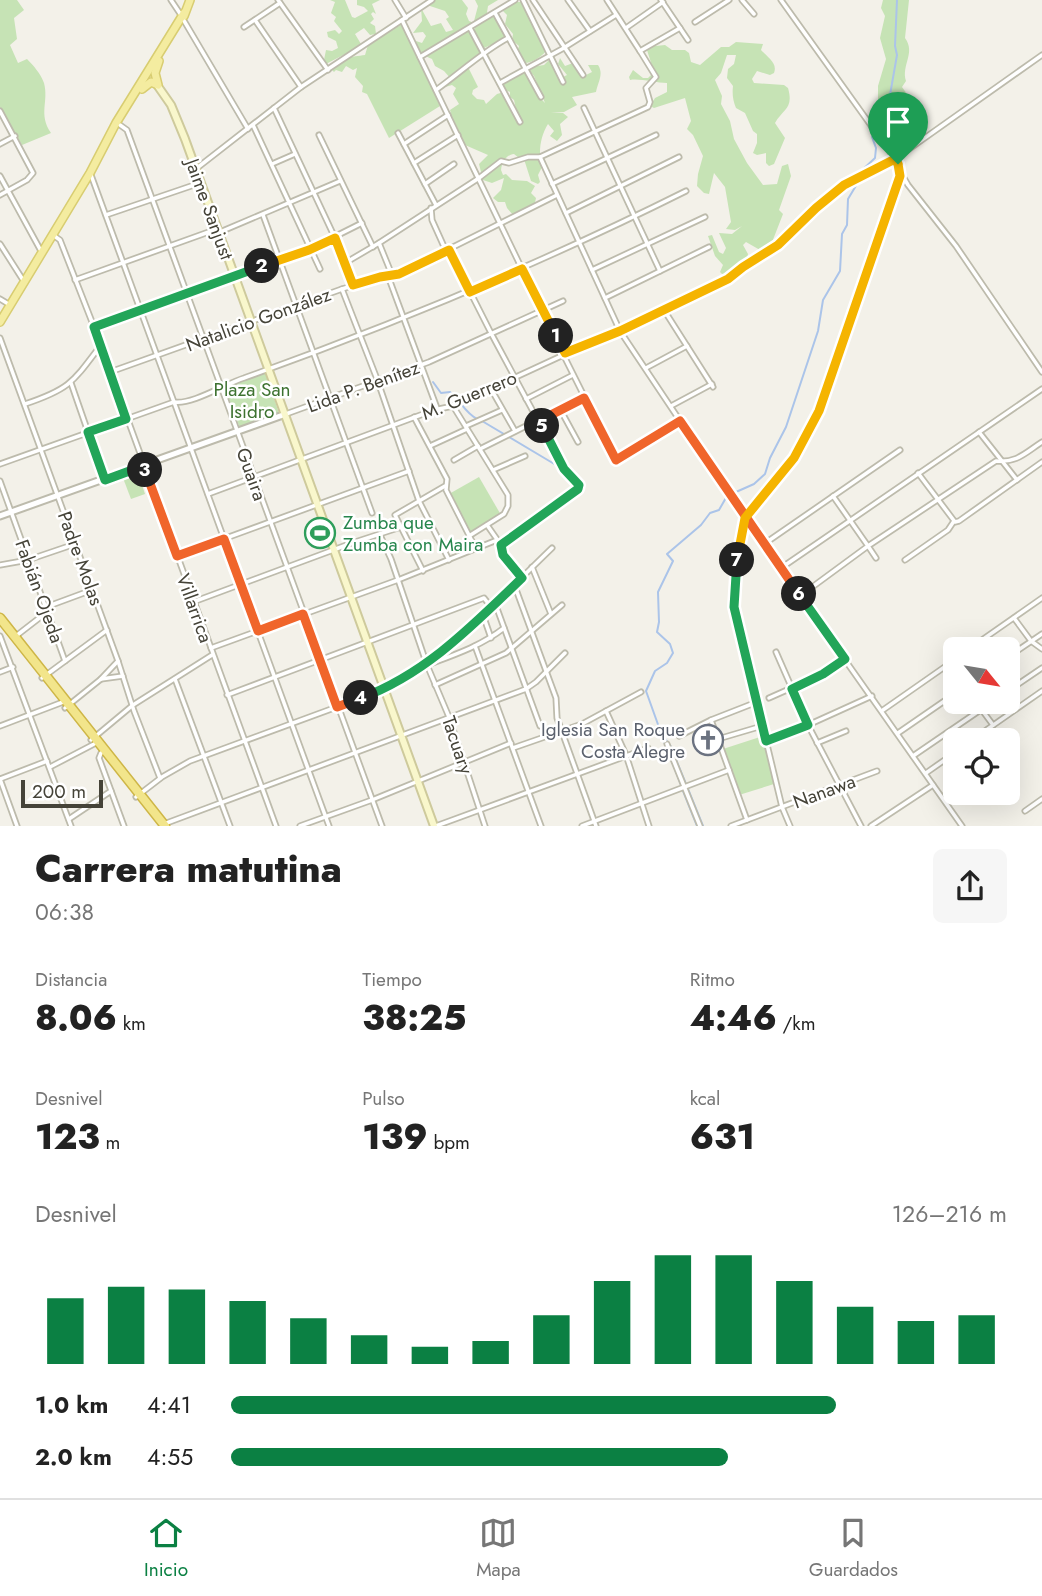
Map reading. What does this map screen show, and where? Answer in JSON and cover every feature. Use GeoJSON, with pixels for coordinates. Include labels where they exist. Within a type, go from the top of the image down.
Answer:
{"type":"FeatureCollection","features":[{"type":"Feature","properties":{"kind":"highway"},"geometry":{"type":"LineString","coordinates":[[0,618],[44,677]]}},
{"type":"Feature","properties":{"kind":"highway"},"geometry":{"type":"LineString","coordinates":[[0,624],[162,826]]}},
{"type":"Feature","properties":{"kind":"highway"},"geometry":{"type":"LineString","coordinates":[[94,741],[138,796]]}},
{"type":"Feature","properties":{"kind":"main road"},"geometry":{"type":"LineString","coordinates":[[158,85],[155,73],[159,61],[190,0]]}},
{"type":"Feature","properties":{"kind":"main road"},"geometry":{"type":"LineString","coordinates":[[107,143],[183,16]]}},
{"type":"Feature","properties":{"kind":"main road"},"geometry":{"type":"LineString","coordinates":[[0,322],[142,89],[147,76],[159,61]]}},
{"type":"Feature","properties":{"kind":"main road","name":"Jaime Sanjust"},"geometry":{"type":"LineString","coordinates":[[147,76],[158,85],[176,116],[383,690],[435,826]]}},
{"type":"Feature","properties":{"kind":"main road"},"geometry":{"type":"LineString","coordinates":[[142,89],[151,82],[158,85]]}},
{"type":"Feature","properties":{"kind":"street"},"geometry":{"type":"LineString","coordinates":[[171,0],[183,16],[248,129]]}},
{"type":"Feature","properties":{"kind":"street"},"geometry":{"type":"LineString","coordinates":[[395,0],[420,57],[616,460],[680,421]]}},
{"type":"Feature","properties":{"kind":"street"},"geometry":{"type":"LineString","coordinates":[[196,169],[301,87],[432,0]]}},
{"type":"Feature","properties":{"kind":"street"},"geometry":{"type":"LineString","coordinates":[[420,57],[515,0]]}},
{"type":"Feature","properties":{"kind":"street"},"geometry":{"type":"LineString","coordinates":[[523,0],[564,82]]}},
{"type":"Feature","properties":{"kind":"street"},"geometry":{"type":"LineString","coordinates":[[533,0],[583,75]]}},
{"type":"Feature","properties":{"kind":"street"},"geometry":{"type":"LineString","coordinates":[[568,0],[590,32]]}},
{"type":"Feature","properties":{"kind":"street"},"geometry":{"type":"LineString","coordinates":[[345,263],[479,178],[501,161],[509,163],[528,157],[540,157],[648,107],[650,102],[646,88],[656,77],[607,0]]}},
{"type":"Feature","properties":{"kind":"street"},"geometry":{"type":"LineString","coordinates":[[695,22],[729,0]]}},
{"type":"Feature","properties":{"kind":"street"},"geometry":{"type":"LineString","coordinates":[[742,0],[754,14]]}},
{"type":"Feature","properties":{"kind":"street"},"geometry":{"type":"LineString","coordinates":[[781,0],[876,131],[908,184],[956,246],[1042,372]]}},
{"type":"Feature","properties":{"kind":"street"},"geometry":{"type":"LineString","coordinates":[[626,28],[662,1],[688,40]]}},
{"type":"Feature","properties":{"kind":"street"},"geometry":{"type":"LineString","coordinates":[[244,27],[279,2],[328,69]]}},
{"type":"Feature","properties":{"kind":"street"},"geometry":{"type":"LineString","coordinates":[[495,13],[541,97]]}},
{"type":"Feature","properties":{"kind":"street"},"geometry":{"type":"LineString","coordinates":[[500,83],[564,48],[616,15]]}},
{"type":"Feature","properties":{"kind":"street"},"geometry":{"type":"LineString","coordinates":[[255,20],[301,87]]}},
{"type":"Feature","properties":{"kind":"street"},"geometry":{"type":"LineString","coordinates":[[640,51],[680,27]]}},
{"type":"Feature","properties":{"kind":"street"},"geometry":{"type":"LineString","coordinates":[[470,28],[520,122]]}},
{"type":"Feature","properties":{"kind":"street"},"geometry":{"type":"LineString","coordinates":[[436,90],[479,60],[483,52],[508,38]]}},
{"type":"Feature","properties":{"kind":"street","name":"M. Guerrero"},"geometry":{"type":"LineString","coordinates":[[208,494],[414,417],[453,406],[724,281],[771,251],[844,185],[895,159],[1042,55]]}},
{"type":"Feature","properties":{"kind":"street"},"geometry":{"type":"LineString","coordinates":[[274,108],[335,238],[353,285]]}},
{"type":"Feature","properties":{"kind":"street"},"geometry":{"type":"LineString","coordinates":[[584,108],[660,271]]}},
{"type":"Feature","properties":{"kind":"street"},"geometry":{"type":"LineString","coordinates":[[0,111],[33,173],[27,180],[0,195]]}},
{"type":"Feature","properties":{"kind":"street"},"geometry":{"type":"LineString","coordinates":[[404,144],[448,115]]}},
{"type":"Feature","properties":{"kind":"street","name":"Guaira"},"geometry":{"type":"LineString","coordinates":[[120,125],[127,130],[382,826]]}},
{"type":"Feature","properties":{"kind":"street"},"geometry":{"type":"LineString","coordinates":[[253,125],[320,270]]}},
{"type":"Feature","properties":{"kind":"street"},"geometry":{"type":"LineString","coordinates":[[398,133],[436,205]]}},
{"type":"Feature","properties":{"kind":"street"},"geometry":{"type":"LineString","coordinates":[[319,135],[373,247]]}},
{"type":"Feature","properties":{"kind":"street"},"geometry":{"type":"LineString","coordinates":[[414,163],[458,135]]}},
{"type":"Feature","properties":{"kind":"street"},"geometry":{"type":"LineString","coordinates":[[552,184],[656,135]]}},
{"type":"Feature","properties":{"kind":"street"},"geometry":{"type":"LineString","coordinates":[[0,144],[15,136]]}},
{"type":"Feature","properties":{"kind":"street"},"geometry":{"type":"LineString","coordinates":[[272,164],[295,153]]}},
{"type":"Feature","properties":{"kind":"street"},"geometry":{"type":"LineString","coordinates":[[540,157],[620,331],[745,518],[962,826]]}},
{"type":"Feature","properties":{"kind":"street"},"geometry":{"type":"LineString","coordinates":[[565,214],[679,157]]}},
{"type":"Feature","properties":{"kind":"street"},"geometry":{"type":"LineString","coordinates":[[425,184],[454,164]]}},
{"type":"Feature","properties":{"kind":"street"},"geometry":{"type":"LineString","coordinates":[[790,826],[782,807],[734,607],[738,542],[745,518],[794,458],[819,411],[900,171]]}},
{"type":"Feature","properties":{"kind":"street"},"geometry":{"type":"LineString","coordinates":[[90,173],[329,826]]}},
{"type":"Feature","properties":{"kind":"street"},"geometry":{"type":"LineString","coordinates":[[0,176],[42,253]]}},
{"type":"Feature","properties":{"kind":"street"},"geometry":{"type":"LineString","coordinates":[[75,280],[263,215],[340,181]]}},
{"type":"Feature","properties":{"kind":"street"},"geometry":{"type":"LineString","coordinates":[[106,215],[201,183]]}},
{"type":"Feature","properties":{"kind":"street"},"geometry":{"type":"LineString","coordinates":[[0,464],[174,402],[197,398],[220,386],[314,353],[470,292],[686,191]]}},
{"type":"Feature","properties":{"kind":"street","name":"Natalicio González"},"geometry":{"type":"LineString","coordinates":[[110,372],[353,285],[390,276],[448,251],[557,195]]}},
{"type":"Feature","properties":{"kind":"street"},"geometry":{"type":"LineString","coordinates":[[431,208],[432,220],[514,378],[564,469],[579,485],[578,489],[501,545]]}},
{"type":"Feature","properties":{"kind":"street"},"geometry":{"type":"LineString","coordinates":[[263,215],[372,513]]}},
{"type":"Feature","properties":{"kind":"street"},"geometry":{"type":"LineString","coordinates":[[592,270],[705,217]]}},
{"type":"Feature","properties":{"kind":"street"},"geometry":{"type":"LineString","coordinates":[[94,327],[312,248],[362,223]]}},
{"type":"Feature","properties":{"kind":"street","name":"Villarrica"},"geometry":{"type":"LineString","coordinates":[[53,235],[60,240],[101,345],[276,826]]}},
{"type":"Feature","properties":{"kind":"street"},"geometry":{"type":"LineString","coordinates":[[379,243],[438,409]]}},
{"type":"Feature","properties":{"kind":"street"},"geometry":{"type":"LineString","coordinates":[[0,244],[24,282]]}},
{"type":"Feature","properties":{"kind":"street"},"geometry":{"type":"LineString","coordinates":[[605,298],[709,247]]}},
{"type":"Feature","properties":{"kind":"street"},"geometry":{"type":"LineString","coordinates":[[342,289],[377,379],[419,501],[449,560]]}},
{"type":"Feature","properties":{"kind":"street"},"geometry":{"type":"LineString","coordinates":[[0,299],[10,305]]}},
{"type":"Feature","properties":{"kind":"street","name":"Lida P. Benítez"},"geometry":{"type":"LineString","coordinates":[[0,516],[422,364],[563,301]]}},
{"type":"Feature","properties":{"kind":"street"},"geometry":{"type":"LineString","coordinates":[[664,310],[712,386],[671,406]]}},
{"type":"Feature","properties":{"kind":"street","name":"Padre Molas"},"geometry":{"type":"LineString","coordinates":[[0,338],[160,778]]}},
{"type":"Feature","properties":{"kind":"street"},"geometry":{"type":"LineString","coordinates":[[25,404],[55,394],[71,383],[101,345]]}},
{"type":"Feature","properties":{"kind":"street"},"geometry":{"type":"LineString","coordinates":[[645,368],[687,346]]}},
{"type":"Feature","properties":{"kind":"street"},"geometry":{"type":"LineString","coordinates":[[526,399],[573,375]]}},
{"type":"Feature","properties":{"kind":"street"},"geometry":{"type":"LineString","coordinates":[[71,383],[105,480]]}},
{"type":"Feature","properties":{"kind":"street"},"geometry":{"type":"LineString","coordinates":[[491,389],[515,430]]}},
{"type":"Feature","properties":{"kind":"street"},"geometry":{"type":"LineString","coordinates":[[781,568],[1042,389]]}},
{"type":"Feature","properties":{"kind":"street"},"geometry":{"type":"LineString","coordinates":[[454,460],[584,398]]}},
{"type":"Feature","properties":{"kind":"street"},"geometry":{"type":"LineString","coordinates":[[453,406],[509,500],[504,514],[469,536]]}},
{"type":"Feature","properties":{"kind":"street"},"geometry":{"type":"LineString","coordinates":[[560,409],[578,442]]}},
{"type":"Feature","properties":{"kind":"street"},"geometry":{"type":"LineString","coordinates":[[430,446],[503,410]]}},
{"type":"Feature","properties":{"kind":"street"},"geometry":{"type":"LineString","coordinates":[[414,417],[447,479],[445,486],[476,549]]}},
{"type":"Feature","properties":{"kind":"street"},"geometry":{"type":"LineString","coordinates":[[979,432],[1017,480]]}},
{"type":"Feature","properties":{"kind":"street"},"geometry":{"type":"LineString","coordinates":[[800,596],[868,546],[996,461],[1016,460],[1042,442]]}},
{"type":"Feature","properties":{"kind":"street"},"geometry":{"type":"LineString","coordinates":[[764,544],[900,450]]}},
{"type":"Feature","properties":{"kind":"street"},"geometry":{"type":"LineString","coordinates":[[493,470],[525,456]]}},
{"type":"Feature","properties":{"kind":"street"},"geometry":{"type":"LineString","coordinates":[[954,521],[960,521],[1042,462]]}},
{"type":"Feature","properties":{"kind":"street"},"geometry":{"type":"LineString","coordinates":[[177,556],[408,471]]}},
{"type":"Feature","properties":{"kind":"street"},"geometry":{"type":"LineString","coordinates":[[918,473],[954,521]]}},
{"type":"Feature","properties":{"kind":"street","name":"Fabián Ojeda"},"geometry":{"type":"LineString","coordinates":[[0,481],[65,661]]}},
{"type":"Feature","properties":{"kind":"street"},"geometry":{"type":"LineString","coordinates":[[423,570],[395,515],[445,486]]}},
{"type":"Feature","properties":{"kind":"street"},"geometry":{"type":"LineString","coordinates":[[833,496],[876,558]]}},
{"type":"Feature","properties":{"kind":"street"},"geometry":{"type":"LineString","coordinates":[[905,560],[948,530],[954,521]]}},
{"type":"Feature","properties":{"kind":"street"},"geometry":{"type":"LineString","coordinates":[[487,525],[501,545],[503,555],[522,578]]}},
{"type":"Feature","properties":{"kind":"street"},"geometry":{"type":"LineString","coordinates":[[193,602],[401,527]]}},
{"type":"Feature","properties":{"kind":"street","name":"Tacuary"},"geometry":{"type":"LineString","coordinates":[[380,535],[426,664],[449,717],[485,826]]}},
{"type":"Feature","properties":{"kind":"street"},"geometry":{"type":"LineString","coordinates":[[210,648],[398,580],[497,540]]}},
{"type":"Feature","properties":{"kind":"street"},"geometry":{"type":"LineString","coordinates":[[0,565],[28,560],[75,544]]}},
{"type":"Feature","properties":{"kind":"street"},"geometry":{"type":"LineString","coordinates":[[138,796],[177,767],[383,690],[412,674],[461,636],[552,548]]}},
{"type":"Feature","properties":{"kind":"street"},"geometry":{"type":"LineString","coordinates":[[532,567],[551,615]]}},
{"type":"Feature","properties":{"kind":"street"},"geometry":{"type":"LineString","coordinates":[[514,584],[556,698],[557,718],[595,824]]}},
{"type":"Feature","properties":{"kind":"street"},"geometry":{"type":"LineString","coordinates":[[15,637],[46,610],[92,590]]}},
{"type":"Feature","properties":{"kind":"street"},"geometry":{"type":"LineString","coordinates":[[227,695],[484,598],[493,605],[504,628],[540,726]]}},
{"type":"Feature","properties":{"kind":"street"},"geometry":{"type":"LineString","coordinates":[[987,637],[1042,598]]}},
{"type":"Feature","properties":{"kind":"street"},"geometry":{"type":"LineString","coordinates":[[435,685],[512,650],[562,605]]}},
{"type":"Feature","properties":{"kind":"street"},"geometry":{"type":"LineString","coordinates":[[483,615],[491,638]]}},
{"type":"Feature","properties":{"kind":"street"},"geometry":{"type":"LineString","coordinates":[[1014,618],[1031,641],[1042,649]]}},
{"type":"Feature","properties":{"kind":"street"},"geometry":{"type":"LineString","coordinates":[[426,664],[475,646],[504,628]]}},
{"type":"Feature","properties":{"kind":"street"},"geometry":{"type":"LineString","coordinates":[[44,677],[107,630]]}},
{"type":"Feature","properties":{"kind":"street"},"geometry":{"type":"LineString","coordinates":[[1020,649],[1042,634]]}},
{"type":"Feature","properties":{"kind":"street"},"geometry":{"type":"LineString","coordinates":[[0,636],[71,826]]}},
{"type":"Feature","properties":{"kind":"street"},"geometry":{"type":"LineString","coordinates":[[475,646],[541,826]]}},
{"type":"Feature","properties":{"kind":"street"},"geometry":{"type":"LineString","coordinates":[[776,652],[808,725],[861,826]]}},
{"type":"Feature","properties":{"kind":"street"},"geometry":{"type":"LineString","coordinates":[[162,826],[526,689],[565,653]]}},
{"type":"Feature","properties":{"kind":"street"},"geometry":{"type":"LineString","coordinates":[[49,767],[94,741],[134,705],[212,655]]}},
{"type":"Feature","properties":{"kind":"street"},"geometry":{"type":"LineString","coordinates":[[769,698],[823,674],[845,659]]}},
{"type":"Feature","properties":{"kind":"street"},"geometry":{"type":"LineString","coordinates":[[0,726],[65,704],[101,679],[118,661]]}},
{"type":"Feature","properties":{"kind":"street"},"geometry":{"type":"LineString","coordinates":[[0,672],[13,667]]}},
{"type":"Feature","properties":{"kind":"street"},"geometry":{"type":"LineString","coordinates":[[882,710],[943,668]]}},
{"type":"Feature","properties":{"kind":"street"},"geometry":{"type":"LineString","coordinates":[[1020,683],[1042,668]]}},
{"type":"Feature","properties":{"kind":"street"},"geometry":{"type":"LineString","coordinates":[[101,679],[123,676]]}},
{"type":"Feature","properties":{"kind":"street"},"geometry":{"type":"LineString","coordinates":[[175,679],[230,826]]}},
{"type":"Feature","properties":{"kind":"street"},"geometry":{"type":"LineString","coordinates":[[989,728],[1042,691]]}},
{"type":"Feature","properties":{"kind":"street"},"geometry":{"type":"LineString","coordinates":[[300,826],[465,762],[582,724],[641,692]]}},
{"type":"Feature","properties":{"kind":"street"},"geometry":{"type":"LineString","coordinates":[[766,741],[872,696]]}},
{"type":"Feature","properties":{"kind":"street"},"geometry":{"type":"LineString","coordinates":[[679,736],[757,702]]}},
{"type":"Feature","properties":{"kind":"street"},"geometry":{"type":"LineString","coordinates":[[898,733],[943,702]]}},
{"type":"Feature","properties":{"kind":"street"},"geometry":{"type":"LineString","coordinates":[[606,711],[619,745],[626,755],[649,826]]}},
{"type":"Feature","properties":{"kind":"street"},"geometry":{"type":"LineString","coordinates":[[913,756],[974,714]]}},
{"type":"Feature","properties":{"kind":"street"},"geometry":{"type":"LineString","coordinates":[[985,714],[993,725]]}},
{"type":"Feature","properties":{"kind":"street"},"geometry":{"type":"LineString","coordinates":[[711,720],[729,770],[754,826]]}},
{"type":"Feature","properties":{"kind":"street"},"geometry":{"type":"LineString","coordinates":[[718,739],[762,726]]}},
{"type":"Feature","properties":{"kind":"street"},"geometry":{"type":"LineString","coordinates":[[817,743],[846,731]]}},
{"type":"Feature","properties":{"kind":"street"},"geometry":{"type":"LineString","coordinates":[[667,744],[700,826]]}},
{"type":"Feature","properties":{"kind":"street"},"geometry":{"type":"LineString","coordinates":[[435,826],[648,748]]}},
{"type":"Feature","properties":{"kind":"street"},"geometry":{"type":"LineString","coordinates":[[101,753],[99,758],[124,826]]}},
{"type":"Feature","properties":{"kind":"street"},"geometry":{"type":"LineString","coordinates":[[16,826],[0,779],[47,761]]}},
{"type":"Feature","properties":{"kind":"street"},"geometry":{"type":"LineString","coordinates":[[925,773],[943,761]]}},
{"type":"Feature","properties":{"kind":"street"},"geometry":{"type":"LineString","coordinates":[[582,826],[595,824],[729,770]]}},
{"type":"Feature","properties":{"kind":"street","name":"Nanawa"},"geometry":{"type":"LineString","coordinates":[[731,826],[877,771]]}},
{"type":"Feature","properties":{"kind":"street"},"geometry":{"type":"LineString","coordinates":[[871,826],[933,785]]}},
{"type":"Feature","properties":{"kind":"street"},"geometry":{"type":"LineString","coordinates":[[69,820],[111,791]]}},
{"type":"Feature","properties":{"kind":"street"},"geometry":{"type":"LineString","coordinates":[[1025,811],[1042,799]]}},
{"type":"Feature","properties":{"kind":"green space"},"geometry":{"type":"Polygon","coordinates":[[[0,0],[17,0],[24,10],[14,18],[17,39],[10,45],[18,63],[27,59],[37,70],[45,90],[44,114],[51,133],[22,145],[0,107],[0,0]]]}},
{"type":"Feature","properties":{"kind":"green space"},"geometry":{"type":"Polygon","coordinates":[[[330,0],[345,0],[352,17],[355,18],[368,11],[357,5],[357,0],[380,0],[372,4],[376,14],[371,14],[374,19],[370,23],[375,26],[376,34],[370,35],[364,28],[355,34],[361,44],[357,52],[347,53],[326,64],[326,50],[338,48],[336,41],[328,37],[327,32],[335,30],[339,34],[342,31],[334,21],[336,17],[331,13],[335,2],[330,0]]]}},
{"type":"Feature","properties":{"kind":"green space"},"geometry":{"type":"Polygon","coordinates":[[[430,0],[462,0],[468,8],[466,14],[469,21],[474,23],[472,29],[481,52],[468,67],[478,87],[472,94],[486,104],[497,94],[504,92],[517,114],[514,100],[510,97],[510,92],[501,88],[501,81],[506,83],[519,73],[526,73],[545,103],[529,70],[531,67],[544,65],[549,60],[563,77],[567,75],[558,64],[560,58],[565,66],[573,63],[584,76],[592,72],[588,65],[598,65],[600,68],[601,75],[596,92],[572,97],[577,105],[564,112],[551,113],[563,113],[568,117],[560,124],[562,135],[557,141],[550,136],[554,131],[548,124],[545,129],[540,145],[542,167],[538,184],[531,181],[523,156],[519,158],[514,154],[503,162],[503,175],[506,174],[512,180],[527,181],[535,186],[531,193],[536,198],[534,207],[525,208],[514,216],[505,202],[498,202],[493,198],[501,190],[504,178],[492,183],[483,180],[479,164],[488,155],[465,145],[453,119],[450,110],[459,104],[453,94],[456,88],[452,85],[442,88],[451,79],[418,48],[416,41],[422,43],[426,36],[423,32],[413,33],[422,21],[421,8],[431,26],[441,23],[446,32],[453,30],[446,19],[449,17],[445,11],[428,5],[430,0]]]}},
{"type":"Feature","properties":{"kind":"green space"},"geometry":{"type":"Polygon","coordinates":[[[475,0],[498,0],[488,6],[486,19],[476,22],[474,21],[478,6],[475,0]]]}},
{"type":"Feature","properties":{"kind":"green space"},"geometry":{"type":"Polygon","coordinates":[[[883,0],[909,0],[905,38],[909,54],[905,70],[906,81],[902,87],[921,105],[901,132],[888,139],[881,134],[875,122],[878,86],[886,59],[880,38],[885,16],[881,8],[883,0]]]}},
{"type":"Feature","properties":{"kind":"green space"},"geometry":{"type":"Polygon","coordinates":[[[524,2],[548,48],[540,57],[526,63],[523,63],[517,52],[519,46],[512,40],[513,34],[505,24],[507,15],[499,7],[507,7],[524,2]]]}},
{"type":"Feature","properties":{"kind":"green space"},"geometry":{"type":"Polygon","coordinates":[[[492,16],[498,20],[506,36],[496,46],[493,44],[484,48],[474,31],[475,27],[492,16]]]}},
{"type":"Feature","properties":{"kind":"green space"},"geometry":{"type":"Polygon","coordinates":[[[402,24],[440,106],[389,138],[367,94],[362,92],[363,86],[355,77],[357,68],[353,70],[346,66],[342,72],[332,70],[342,60],[365,55],[368,45],[402,24]]]}},
{"type":"Feature","properties":{"kind":"green space"},"geometry":{"type":"Polygon","coordinates":[[[736,42],[763,44],[761,50],[773,63],[774,73],[770,75],[757,71],[752,79],[754,83],[784,85],[788,88],[790,100],[775,123],[785,138],[774,164],[769,166],[766,163],[766,153],[753,153],[757,134],[745,113],[736,108],[733,86],[727,78],[728,69],[734,64],[736,55],[727,55],[721,73],[715,80],[734,139],[763,185],[777,184],[782,166],[788,164],[791,176],[779,210],[783,214],[769,250],[760,250],[746,242],[743,245],[748,254],[745,262],[735,271],[723,275],[720,272],[723,265],[715,256],[708,236],[712,235],[719,252],[723,254],[726,248],[719,233],[732,234],[742,226],[735,230],[726,229],[731,222],[725,187],[714,173],[709,194],[697,186],[703,156],[693,135],[687,129],[691,121],[685,98],[654,108],[650,106],[655,98],[667,92],[667,83],[630,80],[629,77],[633,70],[643,78],[648,78],[654,72],[646,47],[665,45],[672,50],[685,50],[689,53],[691,62],[700,65],[721,47],[729,47],[736,42]]]}},
{"type":"Feature","properties":{"kind":"green space","name":"Plaza San Isidro"},"geometry":{"type":"Polygon","coordinates":[[[265,372],[279,413],[240,428],[224,388],[265,372]]]}},
{"type":"Feature","properties":{"kind":"green space"},"geometry":{"type":"Polygon","coordinates":[[[138,473],[145,494],[131,499],[123,478],[138,473]]]}},
{"type":"Feature","properties":{"kind":"green space"},"geometry":{"type":"Polygon","coordinates":[[[479,477],[501,515],[470,532],[449,494],[479,477]]]}},
{"type":"Feature","properties":{"kind":"green space"},"geometry":{"type":"Polygon","coordinates":[[[763,736],[774,784],[739,795],[723,749],[763,736]]]}},
{"type":"Feature","properties":{"kind":"waterway"},"geometry":{"type":"LineString","coordinates":[[665,744],[646,691],[655,671],[667,663],[673,653],[670,644],[657,632],[658,592],[673,561],[667,554],[701,525],[710,513],[719,510],[727,496],[754,484],[765,474],[786,427],[818,331],[823,300],[840,271],[848,199],[857,184],[859,173],[875,158],[876,148],[872,137],[883,125],[887,112],[897,55],[897,0]]}},
{"type":"Feature","properties":{"kind":"waterway"},"geometry":{"type":"LineString","coordinates":[[433,382],[441,393],[450,392],[477,419]]}},
{"type":"Feature","properties":{"kind":"waterway"},"geometry":{"type":"LineString","coordinates":[[482,421],[556,465],[565,474]]}},
{"type":"Feature","properties":{"kind":"waterway"},"geometry":{"type":"LineString","coordinates":[[661,732],[668,743]]}},
{"type":"Feature","properties":{"kind":"waterway"},"geometry":{"type":"LineString","coordinates":[[670,745],[686,784]]}},
{"type":"Feature","properties":{"kind":"waterway"},"geometry":{"type":"LineString","coordinates":[[666,746],[681,785]]}},
{"type":"Feature","properties":{"kind":"waterway"},"geometry":{"type":"LineString","coordinates":[[688,789],[703,826]]}},
{"type":"Feature","properties":{"kind":"waterway"},"geometry":{"type":"LineString","coordinates":[[683,791],[697,826]]}},
{"type":"Feature","properties":{"kind":"place","name":"Zumba que Zumba con Maira"},"geometry":{"type":"Point","coordinates":[320,533]}},
{"type":"Feature","properties":{"kind":"place","name":"Iglesia San Roque Costa Alegre"},"geometry":{"type":"Point","coordinates":[708,740]}},
{"type":"Feature","properties":{"kind":"route"},"geometry":{"type":"LineString","coordinates":[[898,164],[895,159],[844,185],[771,251],[733,276],[620,331],[565,353],[522,269],[470,292],[449,250],[399,274],[353,285],[335,238],[309,250],[94,327],[126,419],[88,432],[105,480],[143,466],[177,556],[224,539],[258,631],[303,614],[337,707],[383,690],[412,674],[461,636],[522,578],[503,555],[501,545],[578,489],[579,485],[564,469],[539,421],[584,398],[616,460],[680,421],[745,518],[845,659],[823,674],[792,689],[808,725],[766,741],[734,607],[738,542],[745,518],[794,458],[819,411],[900,176],[898,164]]}}]}
